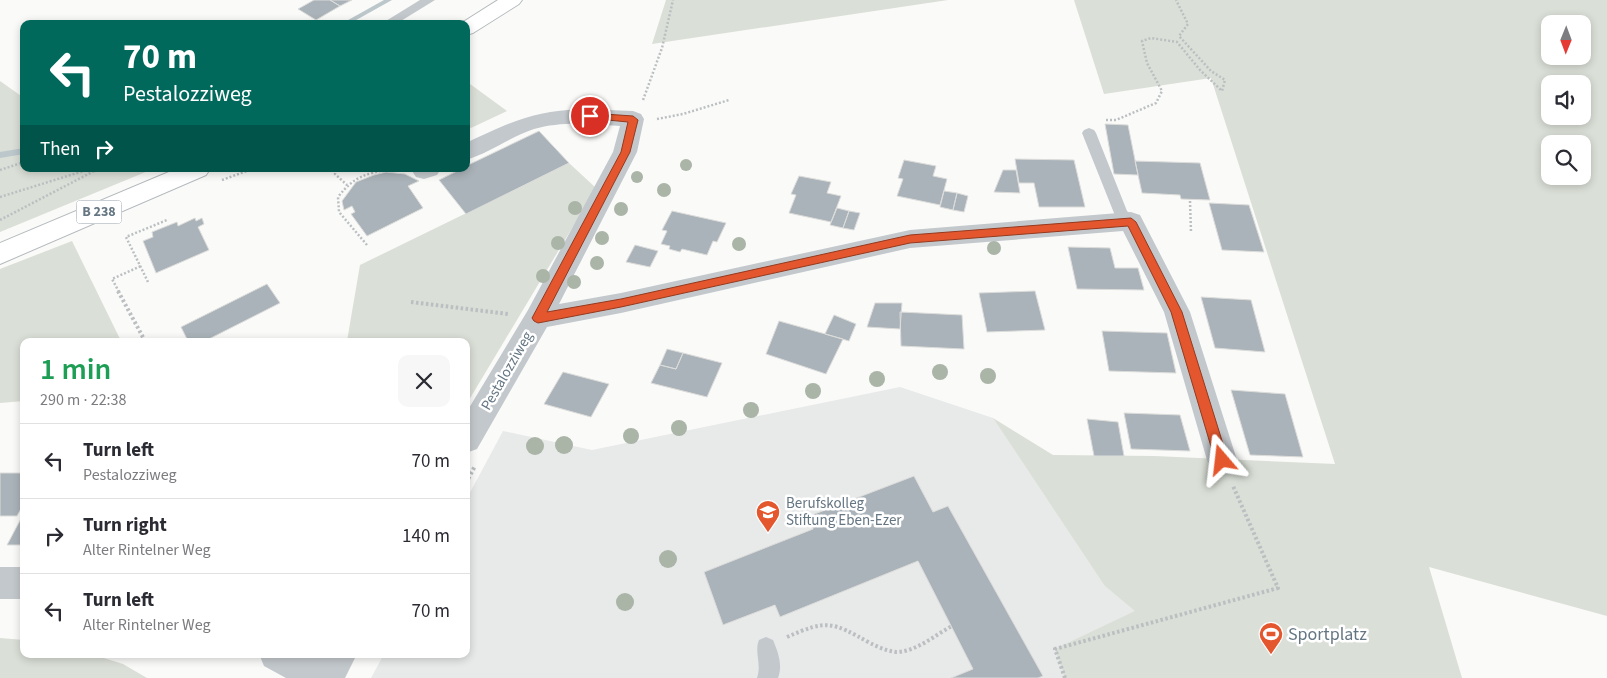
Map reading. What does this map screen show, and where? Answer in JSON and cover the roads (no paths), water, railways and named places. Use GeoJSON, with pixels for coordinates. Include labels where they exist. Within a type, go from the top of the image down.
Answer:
{"type":"FeatureCollection","features":[{"type":"Feature","properties":{"kind":"main road"},"geometry":{"type":"LineString","coordinates":[[470,26],[512,0]]}},
{"type":"Feature","properties":{"kind":"main road","name":"B 238"},"geometry":{"type":"LineString","coordinates":[[0,254],[191,172]]}},
{"type":"Feature","properties":{"kind":"street"},"geometry":{"type":"LineString","coordinates":[[470,150],[529,124],[559,118],[590,116],[633,120],[625,152],[538,318]]}},
{"type":"Feature","properties":{"kind":"street"},"geometry":{"type":"LineString","coordinates":[[1131,222],[1177,312],[1222,460]]}},
{"type":"Feature","properties":{"kind":"street","name":"Pestalozziweg"},"geometry":{"type":"LineString","coordinates":[[470,433],[538,318],[621,303],[910,239],[1131,222]]}},
{"type":"Feature","properties":{"kind":"street"},"geometry":{"type":"LineString","coordinates":[[0,583],[20,583]]}},
{"type":"Feature","properties":{"kind":"street"},"geometry":{"type":"LineString","coordinates":[[283,658],[320,678]]}},
{"type":"Feature","properties":{"kind":"street"},"geometry":{"type":"LineString","coordinates":[[326,678],[338,658]]}},
{"type":"Feature","properties":{"kind":"lane"},"geometry":{"type":"LineString","coordinates":[[394,20],[429,0]]}},
{"type":"Feature","properties":{"kind":"lane"},"geometry":{"type":"LineString","coordinates":[[1089,133],[1121,214],[1131,222]]}},
{"type":"Feature","properties":{"kind":"lane"},"geometry":{"type":"LineString","coordinates":[[766,647],[770,658],[767,678]]}},
{"type":"Feature","properties":{"kind":"waterway"},"geometry":{"type":"LineString","coordinates":[[352,20],[389,0]]}},
{"type":"Feature","properties":{"kind":"waterway"},"geometry":{"type":"LineString","coordinates":[[0,155],[20,152]]}},
{"type":"Feature","properties":{"kind":"place","name":"Berufskolleg Stiftung Eben-Ezer"},"geometry":{"type":"Point","coordinates":[768,533]}},
{"type":"Feature","properties":{"kind":"place","name":"Sportplatz"},"geometry":{"type":"Point","coordinates":[1271,655]}}]}
